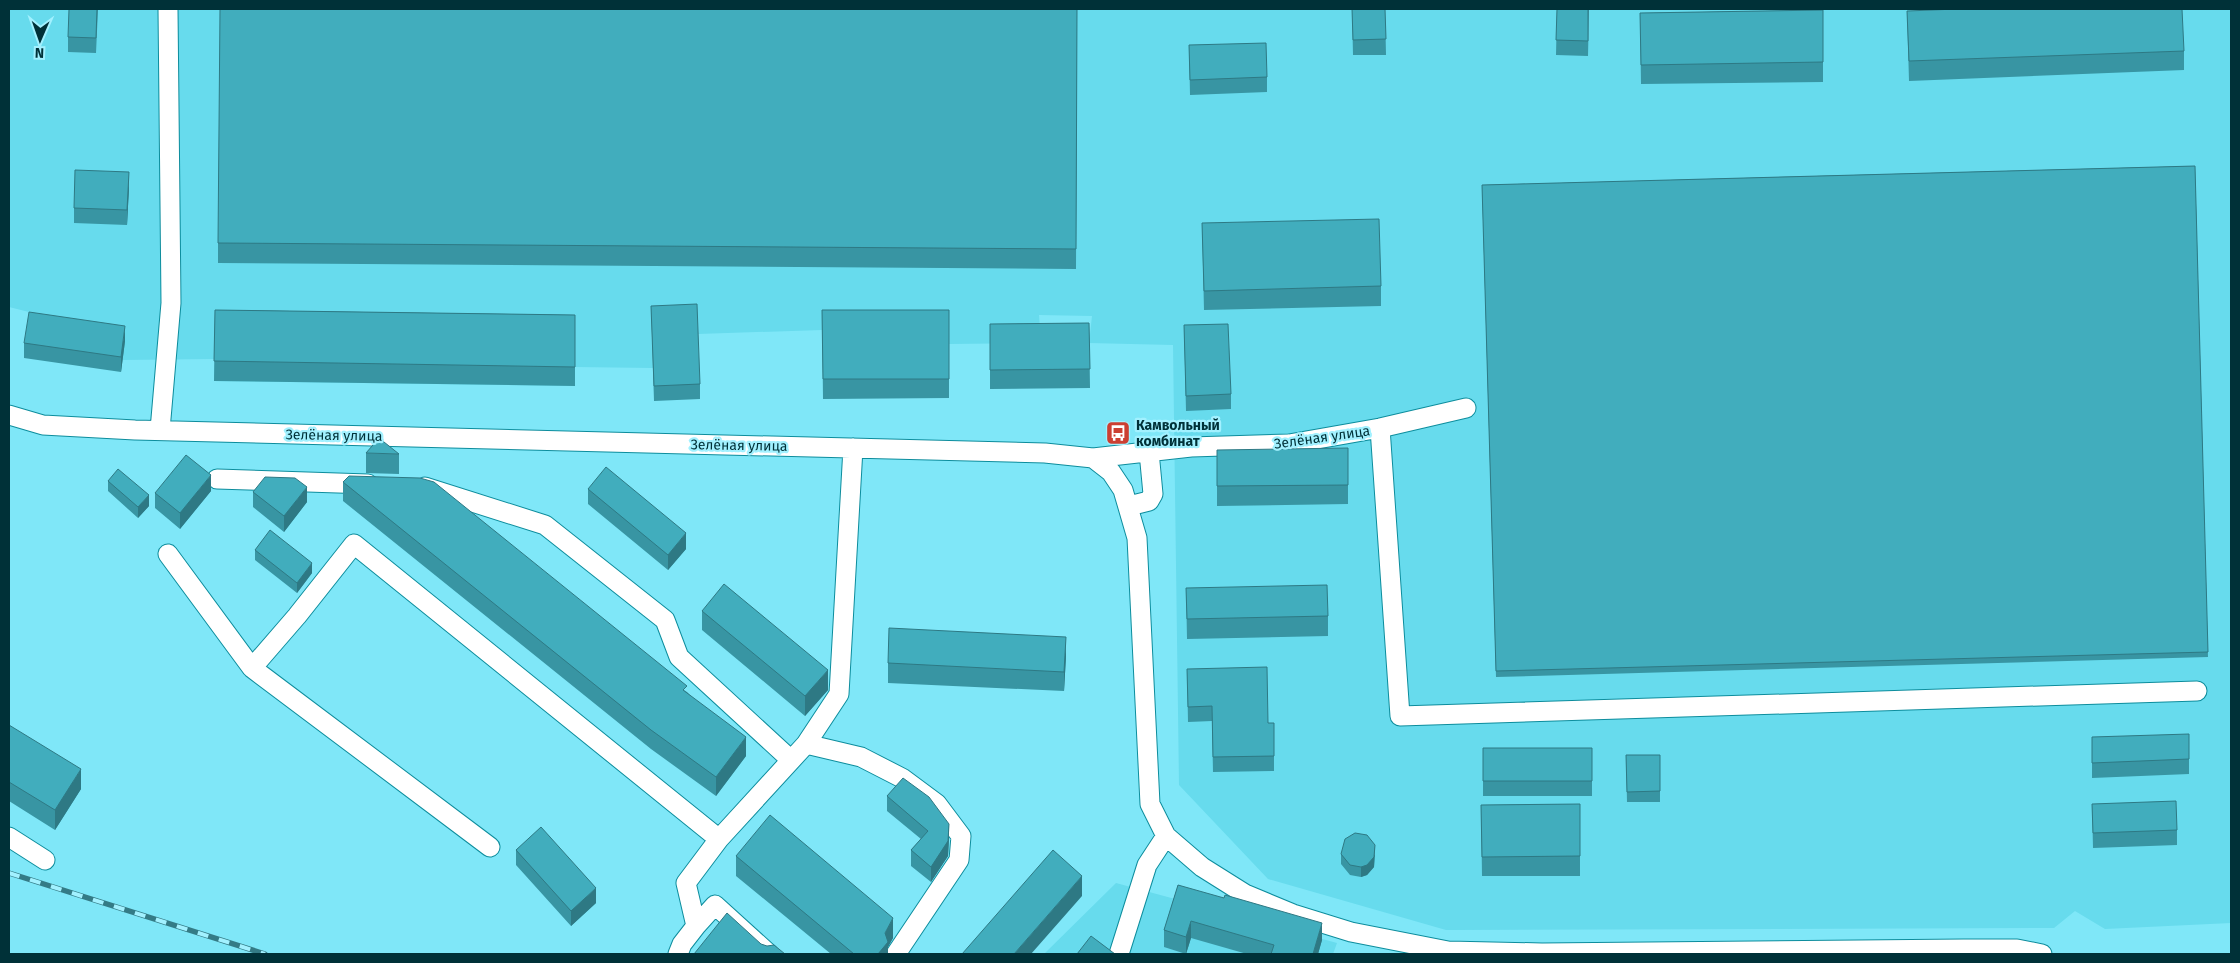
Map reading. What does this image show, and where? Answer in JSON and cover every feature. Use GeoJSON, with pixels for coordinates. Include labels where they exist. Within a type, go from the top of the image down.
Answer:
{"type":"FeatureCollection","features":[{"type":"Feature","properties":{"kind":"street"},"geometry":{"type":"LineString","coordinates":[[160,430],[171,303],[168,9]]}},
{"type":"Feature","properties":{"kind":"street","name":"Зелёная улица"},"geometry":{"type":"LineString","coordinates":[[9,415],[43,425],[160,430],[1045,453],[1093,458],[1191,447],[1289,444],[1380,428],[1466,408]]}},
{"type":"Feature","properties":{"kind":"street"},"geometry":{"type":"LineString","coordinates":[[1380,428],[1400,716],[2197,690]]}},
{"type":"Feature","properties":{"kind":"street"},"geometry":{"type":"LineString","coordinates":[[696,926],[686,883],[719,838],[806,744],[839,694],[854,448]]}},
{"type":"Feature","properties":{"kind":"street"},"geometry":{"type":"LineString","coordinates":[[1129,506],[1149,501],[1153,494],[1150,452]]}},
{"type":"Feature","properties":{"kind":"street"},"geometry":{"type":"LineString","coordinates":[[1093,458],[1111,472],[1123,490],[1137,538],[1150,804],[1166,836],[1202,867],[1253,898],[1293,914],[1351,932],[1448,950],[1542,953],[2017,949],[2042,954]]}},
{"type":"Feature","properties":{"kind":"street"},"geometry":{"type":"LineString","coordinates":[[217,479],[383,485]]}},
{"type":"Feature","properties":{"kind":"street"},"geometry":{"type":"LineString","coordinates":[[402,485],[422,486],[545,525],[665,620],[679,657],[791,760]]}},
{"type":"Feature","properties":{"kind":"street"},"geometry":{"type":"LineString","coordinates":[[252,668],[354,544],[719,838]]}},
{"type":"Feature","properties":{"kind":"street"},"geometry":{"type":"LineString","coordinates":[[168,554],[252,668],[490,847]]}},
{"type":"Feature","properties":{"kind":"street"},"geometry":{"type":"LineString","coordinates":[[806,744],[860,757],[902,778],[937,804],[962,836],[959,860],[896,954]]}},
{"type":"Feature","properties":{"kind":"street"},"geometry":{"type":"LineString","coordinates":[[1120,954],[1147,864],[1166,836]]}},
{"type":"Feature","properties":{"kind":"street"},"geometry":{"type":"LineString","coordinates":[[9,837],[45,860]]}},
{"type":"Feature","properties":{"kind":"street"},"geometry":{"type":"LineString","coordinates":[[678,954],[682,944],[715,905],[770,954]]}},
{"type":"Feature","properties":{"kind":"shaded area"},"geometry":{"type":"Polygon","coordinates":[[[9,9],[2231,9],[2231,923],[2105,929],[2075,911],[2054,928],[1446,930],[1268,879],[1179,785],[1173,345],[1089,343],[1092,316],[1039,315],[1041,343],[949,344],[822,330],[698,334],[651,321],[653,368],[575,367],[575,386],[214,381],[215,359],[122,360],[125,341],[29,328],[29,312],[9,307],[9,9]]]}},
{"type":"Feature","properties":{"kind":"shaded area"},"geometry":{"type":"Polygon","coordinates":[[[1116,883],[1337,943],[1333,954],[1044,954],[1116,883]]]}},
{"type":"Feature","properties":{"kind":"building"},"geometry":{"type":"Polygon","coordinates":[[[69,9],[97,9],[96,38],[68,37],[69,9]]]}},
{"type":"Feature","properties":{"kind":"building"},"geometry":{"type":"Polygon","coordinates":[[[220,9],[1077,9],[1076,249],[218,243],[220,9]]]}},
{"type":"Feature","properties":{"kind":"building"},"geometry":{"type":"Polygon","coordinates":[[[1352,9],[1385,9],[1386,39],[1353,40],[1352,9]]]}},
{"type":"Feature","properties":{"kind":"building"},"geometry":{"type":"Polygon","coordinates":[[[1557,9],[1588,9],[1588,41],[1556,40],[1557,9]]]}},
{"type":"Feature","properties":{"kind":"building"},"geometry":{"type":"Polygon","coordinates":[[[1957,9],[2182,9],[2184,51],[1909,61],[1907,11],[1957,9]]]}},
{"type":"Feature","properties":{"kind":"building"},"geometry":{"type":"Polygon","coordinates":[[[1823,10],[1823,62],[1641,65],[1640,13],[1823,10]]]}},
{"type":"Feature","properties":{"kind":"building"},"geometry":{"type":"Polygon","coordinates":[[[1266,43],[1267,77],[1190,80],[1189,45],[1266,43]]]}},
{"type":"Feature","properties":{"kind":"building"},"geometry":{"type":"Polygon","coordinates":[[[2195,166],[2208,652],[1496,671],[1482,185],[2195,166]]]}},
{"type":"Feature","properties":{"kind":"building"},"geometry":{"type":"Polygon","coordinates":[[[75,170],[129,172],[127,210],[74,208],[75,170]]]}},
{"type":"Feature","properties":{"kind":"building"},"geometry":{"type":"Polygon","coordinates":[[[1379,219],[1381,286],[1204,291],[1202,223],[1379,219]]]}},
{"type":"Feature","properties":{"kind":"building"},"geometry":{"type":"Polygon","coordinates":[[[697,304],[700,384],[654,386],[651,306],[697,304]]]}},
{"type":"Feature","properties":{"kind":"building"},"geometry":{"type":"Polygon","coordinates":[[[215,310],[575,315],[575,367],[214,361],[215,310]]]}},
{"type":"Feature","properties":{"kind":"building"},"geometry":{"type":"Polygon","coordinates":[[[822,310],[949,310],[949,379],[823,379],[822,310]]]}},
{"type":"Feature","properties":{"kind":"building"},"geometry":{"type":"Polygon","coordinates":[[[29,312],[125,326],[121,357],[24,343],[29,312]]]}},
{"type":"Feature","properties":{"kind":"building"},"geometry":{"type":"Polygon","coordinates":[[[1089,323],[1090,369],[990,370],[990,324],[1089,323]]]}},
{"type":"Feature","properties":{"kind":"building"},"geometry":{"type":"Polygon","coordinates":[[[1228,324],[1231,394],[1186,396],[1184,325],[1228,324]]]}},
{"type":"Feature","properties":{"kind":"building"},"geometry":{"type":"Polygon","coordinates":[[[379,438],[399,454],[366,453],[379,438]]]}},
{"type":"Feature","properties":{"kind":"building"},"geometry":{"type":"Polygon","coordinates":[[[1348,448],[1348,485],[1217,486],[1217,450],[1348,448]]]}},
{"type":"Feature","properties":{"kind":"building"},"geometry":{"type":"Polygon","coordinates":[[[186,455],[211,475],[180,513],[155,493],[186,455]]]}},
{"type":"Feature","properties":{"kind":"building"},"geometry":{"type":"Polygon","coordinates":[[[606,467],[686,533],[668,555],[588,489],[606,467]]]}},
{"type":"Feature","properties":{"kind":"building"},"geometry":{"type":"Polygon","coordinates":[[[118,469],[149,495],[138,507],[108,481],[118,469]]]}},
{"type":"Feature","properties":{"kind":"building"},"geometry":{"type":"Polygon","coordinates":[[[349,476],[420,478],[434,482],[687,686],[683,690],[746,737],[716,777],[651,730],[343,482],[349,476]]]}},
{"type":"Feature","properties":{"kind":"building"},"geometry":{"type":"Polygon","coordinates":[[[265,477],[295,478],[307,487],[284,516],[253,492],[265,477]]]}},
{"type":"Feature","properties":{"kind":"building"},"geometry":{"type":"Polygon","coordinates":[[[270,530],[312,563],[297,583],[255,550],[270,530]]]}},
{"type":"Feature","properties":{"kind":"building"},"geometry":{"type":"Polygon","coordinates":[[[724,584],[828,670],[805,696],[702,611],[724,584]]]}},
{"type":"Feature","properties":{"kind":"building"},"geometry":{"type":"Polygon","coordinates":[[[1327,585],[1328,616],[1187,619],[1186,588],[1327,585]]]}},
{"type":"Feature","properties":{"kind":"building"},"geometry":{"type":"Polygon","coordinates":[[[889,628],[1066,637],[1064,672],[888,663],[889,628]]]}},
{"type":"Feature","properties":{"kind":"building"},"geometry":{"type":"Polygon","coordinates":[[[1267,667],[1268,723],[1274,723],[1274,756],[1213,757],[1212,706],[1188,707],[1187,669],[1267,667]]]}},
{"type":"Feature","properties":{"kind":"building"},"geometry":{"type":"Polygon","coordinates":[[[9,725],[81,769],[55,810],[9,782],[9,725]]]}},
{"type":"Feature","properties":{"kind":"building"},"geometry":{"type":"Polygon","coordinates":[[[2189,734],[2189,759],[2092,763],[2092,737],[2189,734]]]}},
{"type":"Feature","properties":{"kind":"building"},"geometry":{"type":"Polygon","coordinates":[[[1483,748],[1592,748],[1592,781],[1483,781],[1483,748]]]}},
{"type":"Feature","properties":{"kind":"building"},"geometry":{"type":"Polygon","coordinates":[[[1626,755],[1660,755],[1660,791],[1627,792],[1626,755]]]}},
{"type":"Feature","properties":{"kind":"building"},"geometry":{"type":"Polygon","coordinates":[[[903,778],[929,797],[949,824],[948,841],[931,867],[911,850],[928,831],[887,796],[903,778]]]}},
{"type":"Feature","properties":{"kind":"building"},"geometry":{"type":"Polygon","coordinates":[[[2176,801],[2177,830],[2093,833],[2092,804],[2176,801]]]}},
{"type":"Feature","properties":{"kind":"building"},"geometry":{"type":"Polygon","coordinates":[[[1580,804],[1580,856],[1482,857],[1481,805],[1580,804]]]}},
{"type":"Feature","properties":{"kind":"building"},"geometry":{"type":"Polygon","coordinates":[[[770,815],[893,918],[885,933],[888,942],[878,954],[854,954],[736,856],[770,815]]]}},
{"type":"Feature","properties":{"kind":"building"},"geometry":{"type":"Polygon","coordinates":[[[541,827],[596,888],[571,911],[516,850],[541,827]]]}},
{"type":"Feature","properties":{"kind":"building"},"geometry":{"type":"Polygon","coordinates":[[[1355,833],[1367,835],[1375,845],[1374,857],[1367,865],[1361,867],[1350,865],[1341,854],[1345,839],[1355,833]]]}},
{"type":"Feature","properties":{"kind":"building"},"geometry":{"type":"Polygon","coordinates":[[[1053,850],[1082,876],[1014,954],[962,954],[1053,850]]]}},
{"type":"Feature","properties":{"kind":"building"},"geometry":{"type":"Polygon","coordinates":[[[1178,885],[1224,898],[1225,895],[1322,923],[1313,954],[1271,954],[1274,945],[1191,921],[1186,937],[1164,930],[1178,885]]]}},
{"type":"Feature","properties":{"kind":"building"},"geometry":{"type":"Polygon","coordinates":[[[727,913],[761,944],[767,946],[774,945],[785,954],[694,954],[727,913]]]}},
{"type":"Feature","properties":{"kind":"building"},"geometry":{"type":"Polygon","coordinates":[[[1091,936],[1115,954],[1077,954],[1091,936]]]}},
{"type":"Feature","properties":{"kind":"railway"},"geometry":{"type":"LineString","coordinates":[[9,873],[265,954]]}},
{"type":"Feature","properties":{"kind":"place","name":"Камвольный комбинат"},"geometry":{"type":"Point","coordinates":[1118,433]}}]}
